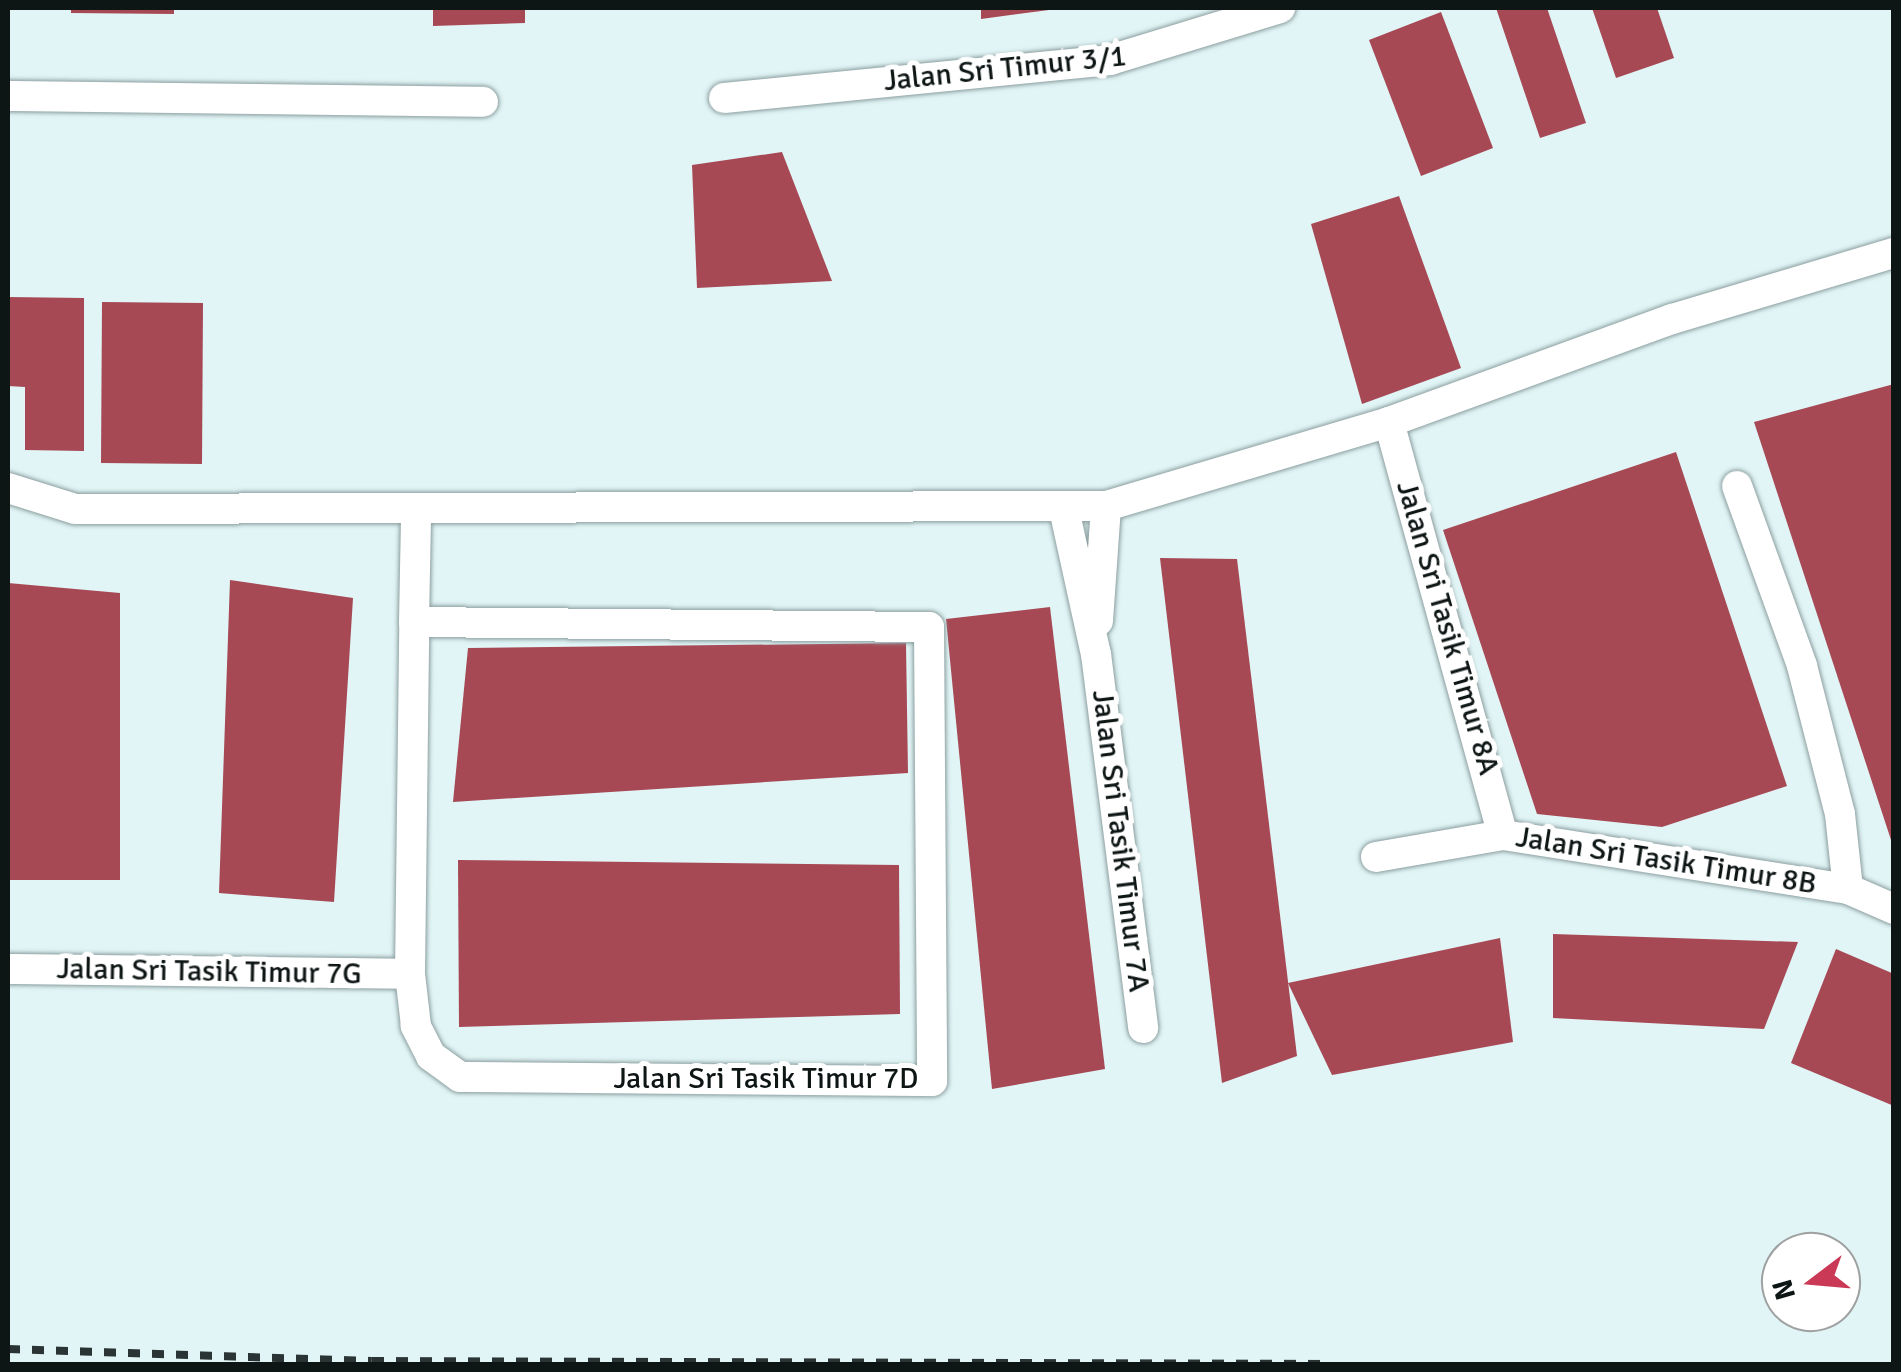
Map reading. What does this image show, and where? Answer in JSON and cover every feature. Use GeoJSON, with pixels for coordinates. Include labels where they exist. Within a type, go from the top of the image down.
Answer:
{"type":"FeatureCollection","features":[{"type":"Feature","properties":{"kind":"street","name":"Jalan Sri Timur 3/1"},"geometry":{"type":"LineString","coordinates":[[724,98],[1110,60],[1280,8]]}},
{"type":"Feature","properties":{"kind":"street"},"geometry":{"type":"LineString","coordinates":[[8,96],[483,102]]}},
{"type":"Feature","properties":{"kind":"street"},"geometry":{"type":"LineString","coordinates":[[8,488],[76,510],[416,513],[1106,506],[1389,422],[1672,319],[1894,253]]}},
{"type":"Feature","properties":{"kind":"street","name":"Jalan Sri Tasik Timur 8A"},"geometry":{"type":"LineString","coordinates":[[1389,422],[1503,835]]}},
{"type":"Feature","properties":{"kind":"street"},"geometry":{"type":"LineString","coordinates":[[1737,486],[1802,666],[1840,814],[1848,889]]}},
{"type":"Feature","properties":{"kind":"street"},"geometry":{"type":"LineString","coordinates":[[1096,654],[1106,506]]}},
{"type":"Feature","properties":{"kind":"street"},"geometry":{"type":"LineString","coordinates":[[1064,509],[1096,654]]}},
{"type":"Feature","properties":{"kind":"street"},"geometry":{"type":"LineString","coordinates":[[410,974],[416,513]]}},
{"type":"Feature","properties":{"kind":"street","name":"Jalan Sri Tasik Timur 7D"},"geometry":{"type":"LineString","coordinates":[[410,974],[416,1026],[431,1056],[460,1077],[932,1081],[934,636],[921,624],[414,622]]}},
{"type":"Feature","properties":{"kind":"street","name":"Jalan Sri Tasik Timur 7A"},"geometry":{"type":"LineString","coordinates":[[1096,654],[1143,1028]]}},
{"type":"Feature","properties":{"kind":"street","name":"Jalan Sri Tasik Timur 8B"},"geometry":{"type":"LineString","coordinates":[[1376,857],[1503,835],[1848,889],[1894,909]]}},
{"type":"Feature","properties":{"kind":"street","name":"Jalan Sri Tasik Timur 7G"},"geometry":{"type":"LineString","coordinates":[[8,970],[410,974]]}},
{"type":"Feature","properties":{"kind":"building"},"geometry":{"type":"Polygon","coordinates":[[[71,8],[174,8],[174,14],[71,13],[71,8]]]}},
{"type":"Feature","properties":{"kind":"building"},"geometry":{"type":"Polygon","coordinates":[[[433,8],[525,8],[525,23],[433,26],[433,8]]]}},
{"type":"Feature","properties":{"kind":"building"},"geometry":{"type":"Polygon","coordinates":[[[981,8],[1049,8],[1049,10],[981,19],[981,8]]]}},
{"type":"Feature","properties":{"kind":"building"},"geometry":{"type":"Polygon","coordinates":[[[1496,8],[1547,8],[1586,123],[1540,138],[1496,8]]]}},
{"type":"Feature","properties":{"kind":"building"},"geometry":{"type":"Polygon","coordinates":[[[1592,8],[1657,8],[1674,58],[1616,78],[1592,8]]]}},
{"type":"Feature","properties":{"kind":"building"},"geometry":{"type":"Polygon","coordinates":[[[1441,12],[1493,148],[1421,176],[1369,40],[1441,12]]]}},
{"type":"Feature","properties":{"kind":"building"},"geometry":{"type":"Polygon","coordinates":[[[782,152],[832,281],[697,288],[692,165],[782,152]]]}},
{"type":"Feature","properties":{"kind":"building"},"geometry":{"type":"Polygon","coordinates":[[[1399,196],[1461,368],[1362,404],[1311,224],[1399,196]]]}},
{"type":"Feature","properties":{"kind":"building"},"geometry":{"type":"Polygon","coordinates":[[[8,297],[84,298],[84,451],[25,450],[25,387],[8,386],[8,297]]]}},
{"type":"Feature","properties":{"kind":"building"},"geometry":{"type":"Polygon","coordinates":[[[102,302],[203,303],[202,464],[101,463],[102,302]]]}},
{"type":"Feature","properties":{"kind":"building"},"geometry":{"type":"Polygon","coordinates":[[[1894,384],[1894,846],[1893,846],[1754,422],[1894,384]]]}},
{"type":"Feature","properties":{"kind":"building"},"geometry":{"type":"Polygon","coordinates":[[[1676,452],[1787,786],[1662,827],[1537,814],[1443,530],[1676,452]]]}},
{"type":"Feature","properties":{"kind":"building"},"geometry":{"type":"Polygon","coordinates":[[[1160,558],[1237,559],[1297,1056],[1222,1083],[1160,558]]]}},
{"type":"Feature","properties":{"kind":"building"},"geometry":{"type":"Polygon","coordinates":[[[230,580],[353,598],[334,902],[219,893],[230,580]]]}},
{"type":"Feature","properties":{"kind":"building"},"geometry":{"type":"Polygon","coordinates":[[[8,583],[120,593],[120,880],[8,880],[8,583]]]}},
{"type":"Feature","properties":{"kind":"building"},"geometry":{"type":"Polygon","coordinates":[[[1050,607],[1105,1069],[992,1089],[946,619],[1050,607]]]}},
{"type":"Feature","properties":{"kind":"building"},"geometry":{"type":"Polygon","coordinates":[[[906,643],[908,773],[453,802],[468,648],[906,643]]]}},
{"type":"Feature","properties":{"kind":"building"},"geometry":{"type":"Polygon","coordinates":[[[458,860],[899,865],[900,1014],[459,1027],[458,860]]]}},
{"type":"Feature","properties":{"kind":"building"},"geometry":{"type":"Polygon","coordinates":[[[1553,934],[1798,942],[1764,1029],[1553,1018],[1553,934]]]}},
{"type":"Feature","properties":{"kind":"building"},"geometry":{"type":"Polygon","coordinates":[[[1500,938],[1513,1042],[1332,1075],[1288,983],[1500,938]]]}},
{"type":"Feature","properties":{"kind":"building"},"geometry":{"type":"Polygon","coordinates":[[[1836,949],[1894,974],[1894,1106],[1791,1063],[1836,949]]]}},
{"type":"Feature","properties":{"kind":"railway"},"geometry":{"type":"LineString","coordinates":[[8,1349],[372,1361],[1331,1364]]}}]}
